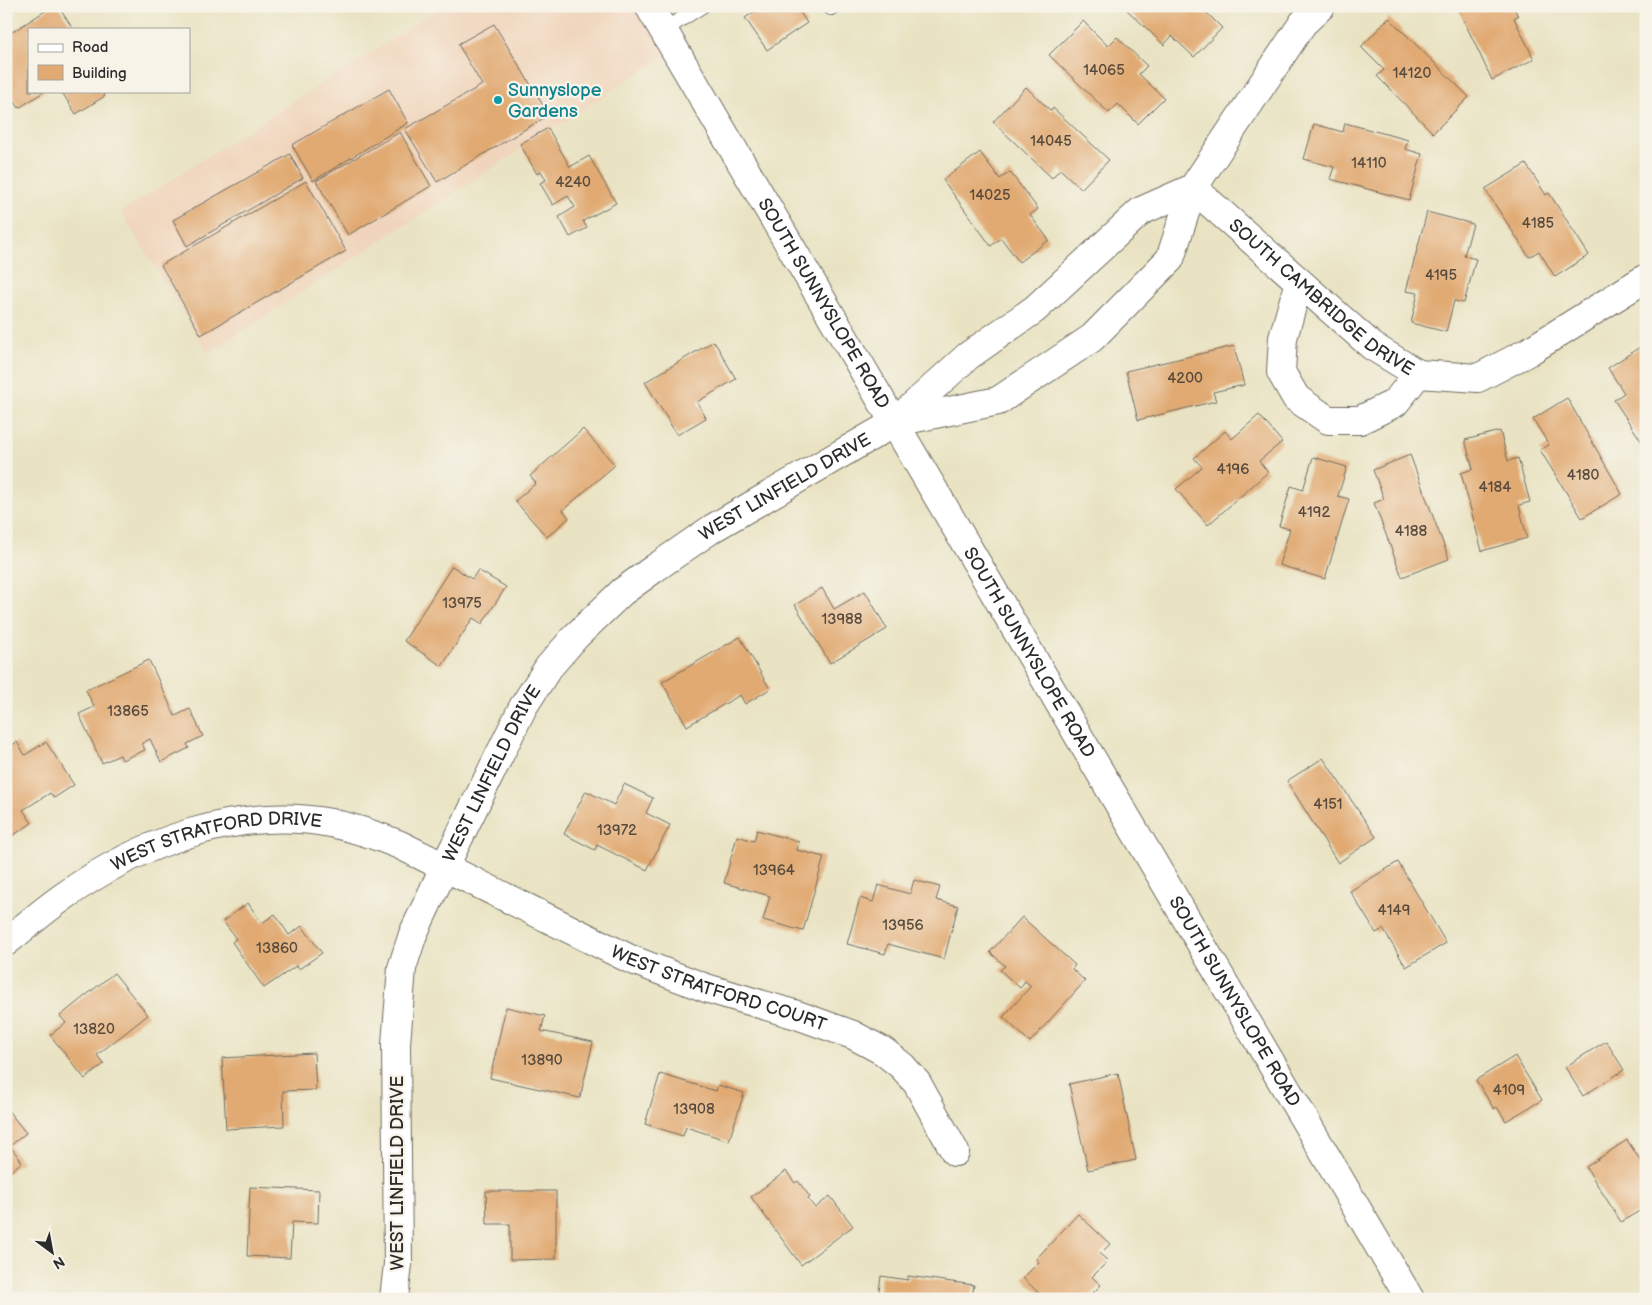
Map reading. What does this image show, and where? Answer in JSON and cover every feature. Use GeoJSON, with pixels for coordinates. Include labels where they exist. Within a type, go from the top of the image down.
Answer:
{"type":"FeatureCollection","features":[{"type":"Feature","properties":{"kind":"street","name":"SOUTH SUNNYSLOPE ROAD"},"geometry":{"type":"LineString","coordinates":[[650,6],[1410,1299]]}},
{"type":"Feature","properties":{"kind":"street","name":"WEST LINFIELD DRIVE"},"geometry":{"type":"LineString","coordinates":[[894,423],[998,401],[1092,338],[1170,259],[1193,188],[1303,23],[1321,6]]}},
{"type":"Feature","properties":{"kind":"street","name":"WEST LINFIELD DRIVE"},"geometry":{"type":"LineString","coordinates":[[394,1299],[398,1264],[396,1044],[402,968],[413,934],[444,866],[523,708],[548,668],[575,637],[622,592],[713,528],[894,423],[968,356],[1035,309],[1141,211],[1193,188]]}},
{"type":"Feature","properties":{"kind":"street","name":"SOUTH CAMBRIDGE DRIVE"},"geometry":{"type":"LineString","coordinates":[[1193,188],[1372,346],[1418,374],[1478,378],[1528,352],[1646,278]]}},
{"type":"Feature","properties":{"kind":"street"},"geometry":{"type":"LineString","coordinates":[[1299,282],[1283,338],[1281,372],[1296,398],[1328,420],[1360,420],[1395,403],[1418,374]]}},
{"type":"Feature","properties":{"kind":"street","name":"WEST STRATFORD DRIVE"},"geometry":{"type":"LineString","coordinates":[[6,942],[64,896],[127,858],[167,841],[216,826],[292,819],[331,823],[371,834],[444,866]]}},
{"type":"Feature","properties":{"kind":"street","name":"WEST STRATFORD COURT"},"geometry":{"type":"LineString","coordinates":[[444,866],[630,959],[706,988],[844,1032],[875,1047],[902,1066],[916,1083],[955,1152]]}},
{"type":"Feature","properties":{"kind":"lane"},"geometry":{"type":"LineString","coordinates":[[664,30],[702,6]]}},
{"type":"Feature","properties":{"kind":"shaded area"},"geometry":{"type":"Polygon","coordinates":[[[444,6],[648,6],[674,50],[208,353],[121,212],[444,6]]]}},
{"type":"Feature","properties":{"kind":"building"},"geometry":{"type":"Polygon","coordinates":[[[53,6],[58,6],[72,28],[28,28],[28,92],[43,92],[19,108],[6,88],[6,36],[53,6]]]}},
{"type":"Feature","properties":{"kind":"building"},"geometry":{"type":"Polygon","coordinates":[[[763,6],[796,6],[807,23],[767,50],[745,18],[763,6]]]}},
{"type":"Feature","properties":{"kind":"building"},"geometry":{"type":"Polygon","coordinates":[[[1123,6],[1200,6],[1222,28],[1194,57],[1172,36],[1164,45],[1123,6]]]}},
{"type":"Feature","properties":{"kind":"building"},"geometry":{"type":"Polygon","coordinates":[[[1457,6],[1513,6],[1518,16],[1514,18],[1534,59],[1492,80],[1457,6]]]}},
{"type":"Feature","properties":{"kind":"building"},"geometry":{"type":"Polygon","coordinates":[[[1389,18],[1469,97],[1433,133],[1377,76],[1384,70],[1361,47],[1389,18]]]}},
{"type":"Feature","properties":{"kind":"building"},"geometry":{"type":"Polygon","coordinates":[[[1083,21],[1108,46],[1117,37],[1147,66],[1139,74],[1164,98],[1138,124],[1118,104],[1109,113],[1049,55],[1083,21]]]}},
{"type":"Feature","properties":{"kind":"building","name":"Sunnyslope Gardens"},"geometry":{"type":"Polygon","coordinates":[[[494,24],[549,115],[437,182],[405,129],[482,85],[458,44],[494,24]]]}},
{"type":"Feature","properties":{"kind":"building"},"geometry":{"type":"Polygon","coordinates":[[[1026,87],[1051,111],[1053,108],[1109,160],[1081,189],[1060,169],[1052,178],[993,122],[1026,87]]]}},
{"type":"Feature","properties":{"kind":"building"},"geometry":{"type":"Polygon","coordinates":[[[389,89],[408,123],[313,181],[292,145],[389,89]]]}},
{"type":"Feature","properties":{"kind":"building"},"geometry":{"type":"Polygon","coordinates":[[[62,92],[103,92],[105,96],[76,114],[62,92]]]}},
{"type":"Feature","properties":{"kind":"building"},"geometry":{"type":"Polygon","coordinates":[[[1345,123],[1408,140],[1405,149],[1422,154],[1409,200],[1330,179],[1334,167],[1304,159],[1314,124],[1343,132],[1345,123]]]}},
{"type":"Feature","properties":{"kind":"building"},"geometry":{"type":"Polygon","coordinates":[[[548,128],[570,167],[589,156],[616,203],[583,221],[587,228],[570,237],[559,217],[575,207],[568,196],[553,205],[540,183],[546,180],[541,171],[537,174],[520,144],[548,128]]]}},
{"type":"Feature","properties":{"kind":"building"},"geometry":{"type":"Polygon","coordinates":[[[400,132],[431,186],[348,235],[316,181],[400,132]]]}},
{"type":"Feature","properties":{"kind":"building"},"geometry":{"type":"Polygon","coordinates":[[[980,152],[1000,179],[1010,172],[1038,209],[1030,215],[1049,240],[1019,262],[1001,238],[991,246],[943,180],[980,152]]]}},
{"type":"Feature","properties":{"kind":"building"},"geometry":{"type":"Polygon","coordinates":[[[290,154],[303,178],[187,246],[173,220],[290,154]]]}},
{"type":"Feature","properties":{"kind":"building"},"geometry":{"type":"Polygon","coordinates":[[[1526,164],[1546,195],[1549,193],[1589,255],[1555,277],[1539,251],[1529,257],[1485,189],[1526,164]]]}},
{"type":"Feature","properties":{"kind":"building"},"geometry":{"type":"Polygon","coordinates":[[[306,181],[346,251],[201,335],[161,265],[306,181]]]}},
{"type":"Feature","properties":{"kind":"building"},"geometry":{"type":"Polygon","coordinates":[[[1427,212],[1473,224],[1464,256],[1476,259],[1464,303],[1454,301],[1446,332],[1411,323],[1418,293],[1406,291],[1427,212]]]}},
{"type":"Feature","properties":{"kind":"building"},"geometry":{"type":"Polygon","coordinates":[[[714,341],[736,379],[697,402],[706,418],[677,435],[645,382],[714,341]]]}},
{"type":"Feature","properties":{"kind":"building"},"geometry":{"type":"Polygon","coordinates":[[[1234,346],[1244,385],[1213,392],[1216,401],[1138,420],[1126,371],[1234,346]]]}},
{"type":"Feature","properties":{"kind":"building"},"geometry":{"type":"Polygon","coordinates":[[[1640,347],[1646,355],[1646,448],[1614,400],[1624,393],[1608,368],[1640,347]]]}},
{"type":"Feature","properties":{"kind":"building"},"geometry":{"type":"Polygon","coordinates":[[[1567,398],[1622,494],[1582,518],[1540,450],[1549,445],[1533,419],[1567,398]]]}},
{"type":"Feature","properties":{"kind":"building"},"geometry":{"type":"Polygon","coordinates":[[[1259,415],[1282,442],[1259,461],[1268,472],[1208,525],[1176,489],[1202,467],[1194,458],[1225,431],[1232,439],[1259,415]]]}},
{"type":"Feature","properties":{"kind":"building"},"geometry":{"type":"Polygon","coordinates":[[[583,429],[615,465],[563,510],[569,518],[547,537],[515,501],[536,483],[530,476],[583,429]]]}},
{"type":"Feature","properties":{"kind":"building"},"geometry":{"type":"Polygon","coordinates":[[[1500,431],[1508,461],[1518,458],[1530,502],[1519,505],[1527,538],[1482,551],[1461,473],[1473,469],[1465,440],[1500,431]]]}},
{"type":"Feature","properties":{"kind":"building"},"geometry":{"type":"Polygon","coordinates":[[[1410,455],[1449,559],[1402,577],[1374,503],[1384,499],[1373,470],[1410,455]]]}},
{"type":"Feature","properties":{"kind":"building"},"geometry":{"type":"Polygon","coordinates":[[[1313,457],[1347,467],[1338,496],[1349,499],[1325,579],[1279,565],[1290,529],[1279,526],[1291,486],[1303,490],[1313,457]]]}},
{"type":"Feature","properties":{"kind":"building"},"geometry":{"type":"Polygon","coordinates":[[[452,566],[472,579],[478,570],[506,587],[482,624],[473,618],[442,666],[404,641],[452,566]]]}},
{"type":"Feature","properties":{"kind":"building"},"geometry":{"type":"Polygon","coordinates":[[[822,588],[834,609],[865,591],[887,629],[830,663],[795,605],[822,588]]]}},
{"type":"Feature","properties":{"kind":"building"},"geometry":{"type":"Polygon","coordinates":[[[740,637],[770,689],[745,704],[740,695],[687,726],[662,682],[740,637]]]}},
{"type":"Feature","properties":{"kind":"building"},"geometry":{"type":"Polygon","coordinates":[[[149,660],[175,716],[190,709],[203,736],[187,744],[189,748],[161,762],[150,739],[142,743],[145,750],[122,760],[120,755],[102,763],[79,714],[94,707],[86,690],[149,660]]]}},
{"type":"Feature","properties":{"kind":"building"},"geometry":{"type":"Polygon","coordinates":[[[17,742],[25,755],[46,742],[74,785],[54,798],[50,793],[23,810],[32,823],[6,840],[6,749],[17,742]]]}},
{"type":"Feature","properties":{"kind":"building"},"geometry":{"type":"Polygon","coordinates":[[[1323,758],[1376,837],[1338,863],[1287,781],[1323,758]]]}},
{"type":"Feature","properties":{"kind":"building"},"geometry":{"type":"Polygon","coordinates":[[[624,784],[653,798],[646,813],[670,825],[647,870],[597,845],[595,850],[564,834],[586,791],[614,805],[624,784]]]}},
{"type":"Feature","properties":{"kind":"building"},"geometry":{"type":"Polygon","coordinates":[[[757,830],[799,842],[797,850],[824,857],[803,931],[763,920],[770,896],[724,883],[737,836],[754,841],[757,830]]]}},
{"type":"Feature","properties":{"kind":"building"},"geometry":{"type":"Polygon","coordinates":[[[1398,862],[1446,943],[1406,967],[1383,929],[1376,933],[1350,891],[1398,862]]]}},
{"type":"Feature","properties":{"kind":"building"},"geometry":{"type":"Polygon","coordinates":[[[914,880],[940,887],[936,900],[958,906],[944,959],[888,944],[885,954],[847,944],[860,898],[873,902],[878,885],[910,894],[914,880]]]}},
{"type":"Feature","properties":{"kind":"building"},"geometry":{"type":"Polygon","coordinates":[[[248,903],[262,923],[275,914],[289,935],[302,926],[322,953],[299,969],[296,966],[264,988],[232,942],[236,939],[223,921],[248,903]]]}},
{"type":"Feature","properties":{"kind":"building"},"geometry":{"type":"Polygon","coordinates":[[[1022,917],[1075,965],[1072,969],[1085,981],[1030,1042],[1003,1017],[1031,986],[1025,981],[1020,988],[1000,970],[1005,966],[990,952],[1022,917]]]}},
{"type":"Feature","properties":{"kind":"building"},"geometry":{"type":"Polygon","coordinates":[[[114,973],[148,1015],[97,1055],[104,1064],[85,1079],[50,1035],[66,1023],[60,1016],[114,973]]]}},
{"type":"Feature","properties":{"kind":"building"},"geometry":{"type":"Polygon","coordinates":[[[506,1007],[545,1016],[541,1031],[593,1042],[580,1098],[490,1078],[506,1007]]]}},
{"type":"Feature","properties":{"kind":"building"},"geometry":{"type":"Polygon","coordinates":[[[1606,1041],[1624,1070],[1583,1096],[1565,1067],[1606,1041]]]}},
{"type":"Feature","properties":{"kind":"building"},"geometry":{"type":"Polygon","coordinates":[[[314,1053],[316,1090],[283,1091],[284,1126],[226,1129],[222,1058],[314,1053]]]}},
{"type":"Feature","properties":{"kind":"building"},"geometry":{"type":"Polygon","coordinates":[[[1515,1056],[1542,1100],[1506,1121],[1497,1107],[1494,1109],[1476,1080],[1515,1056]]]}},
{"type":"Feature","properties":{"kind":"building"},"geometry":{"type":"Polygon","coordinates":[[[1118,1073],[1136,1160],[1088,1170],[1069,1084],[1118,1073]]]}},
{"type":"Feature","properties":{"kind":"building"},"geometry":{"type":"Polygon","coordinates":[[[660,1074],[716,1091],[718,1085],[744,1093],[729,1141],[686,1127],[683,1136],[645,1124],[660,1074]]]}},
{"type":"Feature","properties":{"kind":"building"},"geometry":{"type":"Polygon","coordinates":[[[6,1108],[26,1133],[10,1146],[22,1162],[6,1175],[6,1108]]]}},
{"type":"Feature","properties":{"kind":"building"},"geometry":{"type":"Polygon","coordinates":[[[1627,1140],[1646,1169],[1646,1207],[1621,1222],[1586,1167],[1627,1140]]]}},
{"type":"Feature","properties":{"kind":"building"},"geometry":{"type":"Polygon","coordinates":[[[786,1171],[795,1183],[798,1181],[810,1197],[808,1199],[815,1208],[830,1196],[853,1226],[801,1265],[751,1197],[786,1171]]]}},
{"type":"Feature","properties":{"kind":"building"},"geometry":{"type":"Polygon","coordinates":[[[250,1187],[319,1190],[318,1223],[292,1222],[290,1258],[247,1256],[250,1187]]]}},
{"type":"Feature","properties":{"kind":"building"},"geometry":{"type":"Polygon","coordinates":[[[486,1191],[556,1191],[556,1259],[510,1260],[510,1224],[487,1224],[486,1191]]]}},
{"type":"Feature","properties":{"kind":"building"},"geometry":{"type":"Polygon","coordinates":[[[1078,1214],[1110,1244],[1100,1254],[1108,1261],[1092,1277],[1101,1285],[1087,1299],[1045,1299],[1023,1278],[1039,1262],[1036,1259],[1078,1214]]]}},
{"type":"Feature","properties":{"kind":"building"},"geometry":{"type":"Polygon","coordinates":[[[881,1276],[908,1280],[908,1276],[974,1285],[972,1299],[878,1299],[881,1276]]]}},
{"type":"Feature","properties":{"kind":"place","name":"Sunnyslope Gardens"},"geometry":{"type":"Point","coordinates":[498,100]}}]}
